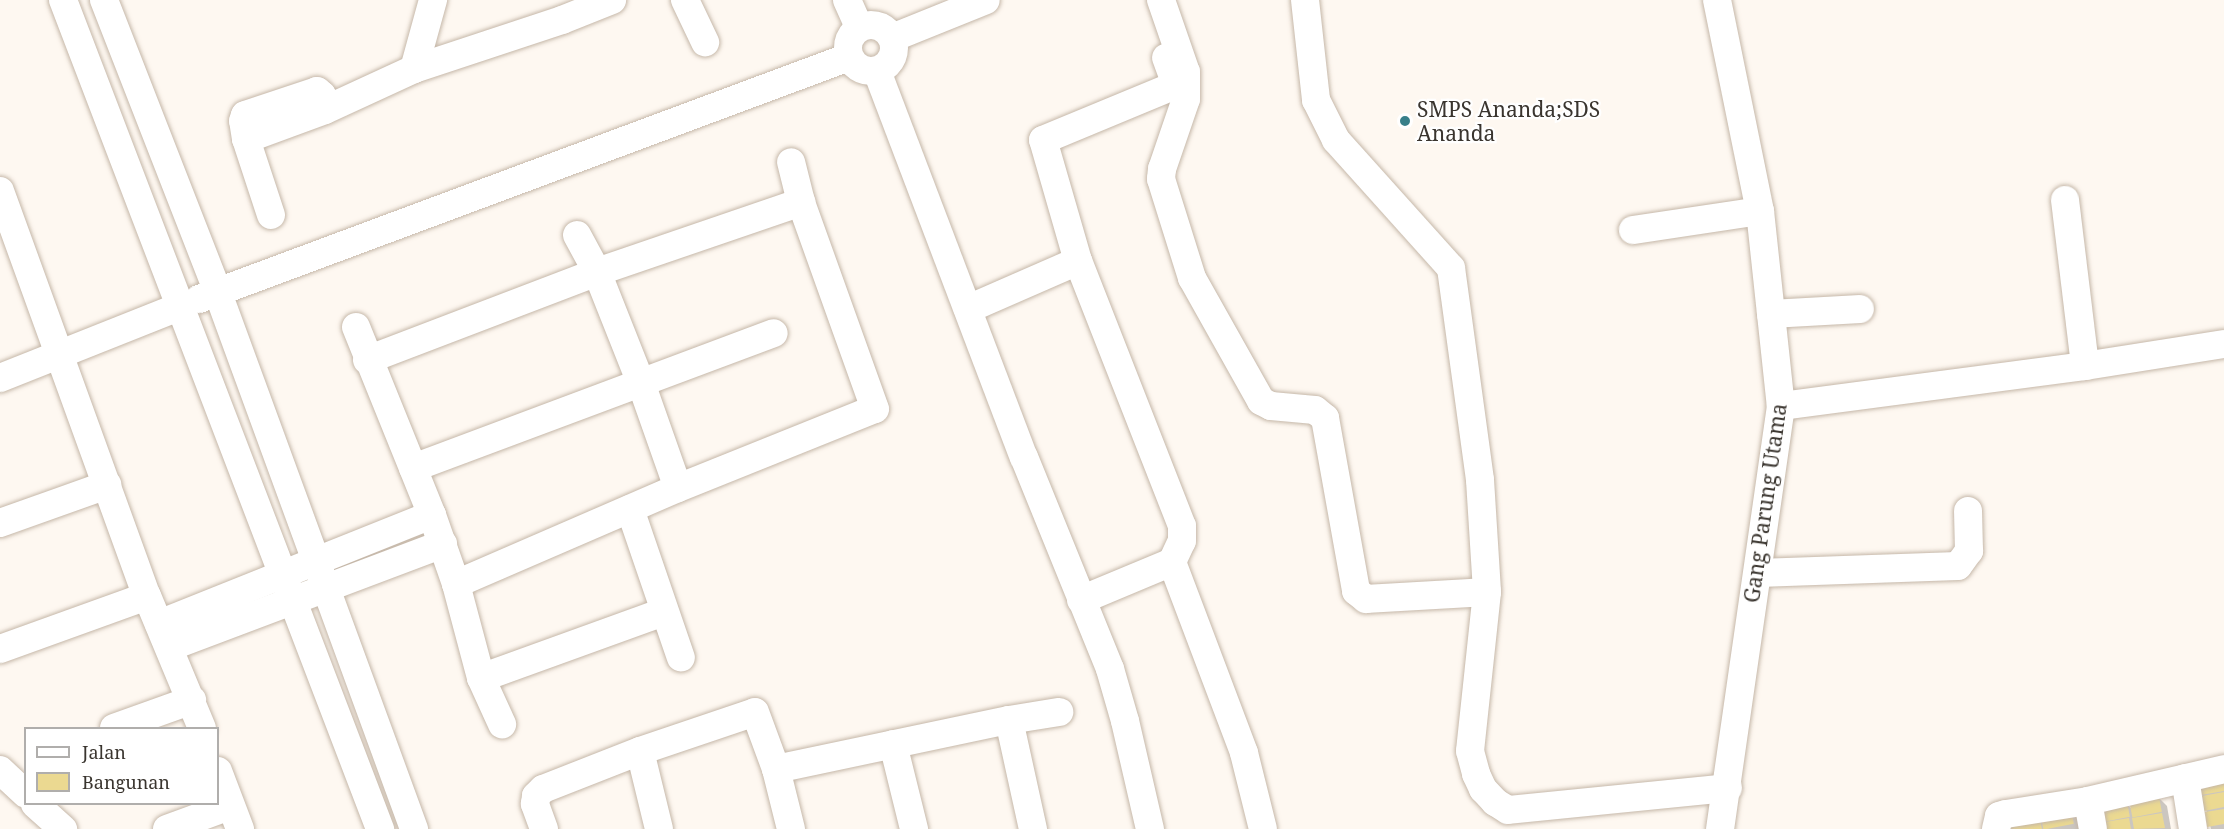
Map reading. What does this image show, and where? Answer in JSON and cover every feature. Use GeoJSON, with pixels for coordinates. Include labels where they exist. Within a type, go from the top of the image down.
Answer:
{"type":"FeatureCollection","features":[{"type":"Feature","properties":{"kind":"street"},"geometry":{"type":"LineString","coordinates":[[63,0],[175,308],[283,573],[380,829]]}},
{"type":"Feature","properties":{"kind":"street"},"geometry":{"type":"LineString","coordinates":[[104,0],[218,293],[414,829]]}},
{"type":"Feature","properties":{"kind":"street"},"geometry":{"type":"LineString","coordinates":[[414,69],[433,0]]}},
{"type":"Feature","properties":{"kind":"street"},"geometry":{"type":"LineString","coordinates":[[271,215],[246,139],[243,121],[245,115],[317,91],[322,95],[325,110],[414,69],[562,20],[612,0]]}},
{"type":"Feature","properties":{"kind":"street"},"geometry":{"type":"LineString","coordinates":[[685,0],[705,42]]}},
{"type":"Feature","properties":{"kind":"street"},"geometry":{"type":"LineString","coordinates":[[847,0],[859,27]]}},
{"type":"Feature","properties":{"kind":"street"},"geometry":{"type":"LineString","coordinates":[[892,38],[986,0]]}},
{"type":"Feature","properties":{"kind":"street"},"geometry":{"type":"LineString","coordinates":[[1305,0],[1316,100],[1336,140],[1451,268],[1480,480],[1487,592],[1470,751],[1476,774],[1484,789],[1495,802],[1508,810],[1728,788]]}},
{"type":"Feature","properties":{"kind":"street","name":"Gang Parung Utama"},"geometry":{"type":"LineString","coordinates":[[1717,0],[1760,211],[1781,406],[1758,573],[1748,623],[1743,685],[1720,829]]}},
{"type":"Feature","properties":{"kind":"street"},"geometry":{"type":"LineString","coordinates":[[1155,6],[1186,72],[1186,99],[1162,169],[1161,179],[1192,278],[1261,401],[1270,406],[1315,410],[1325,418],[1356,591],[1366,599],[1487,592]]}},
{"type":"Feature","properties":{"kind":"street"},"geometry":{"type":"LineString","coordinates":[[1081,600],[1172,562],[1182,541],[1182,526],[1078,261],[1043,140],[1176,85],[1155,6]]}},
{"type":"Feature","properties":{"kind":"street"},"geometry":{"type":"LineString","coordinates":[[868,24],[878,25],[892,38],[894,48],[892,58],[877,71],[866,71],[856,66],[849,57],[848,40],[859,27],[868,24]]}},
{"type":"Feature","properties":{"kind":"street"},"geometry":{"type":"LineString","coordinates":[[0,378],[175,308],[849,57]]}},
{"type":"Feature","properties":{"kind":"street"},"geometry":{"type":"LineString","coordinates":[[877,71],[1113,680],[1150,829]]}},
{"type":"Feature","properties":{"kind":"street"},"geometry":{"type":"LineString","coordinates":[[456,584],[678,488],[875,409],[801,202],[791,162]]}},
{"type":"Feature","properties":{"kind":"street"},"geometry":{"type":"LineString","coordinates":[[0,191],[8,243],[60,354],[147,596],[201,727]]}},
{"type":"Feature","properties":{"kind":"street"},"geometry":{"type":"LineString","coordinates":[[2065,200],[2085,366]]}},
{"type":"Feature","properties":{"kind":"street"},"geometry":{"type":"LineString","coordinates":[[368,360],[597,272],[801,202]]}},
{"type":"Feature","properties":{"kind":"street"},"geometry":{"type":"LineString","coordinates":[[1632,230],[1760,211]]}},
{"type":"Feature","properties":{"kind":"street"},"geometry":{"type":"LineString","coordinates":[[578,235],[597,272],[641,384],[678,488]]}},
{"type":"Feature","properties":{"kind":"street"},"geometry":{"type":"LineString","coordinates":[[968,309],[1078,261]]}},
{"type":"Feature","properties":{"kind":"street"},"geometry":{"type":"LineString","coordinates":[[1771,314],[1860,309]]}},
{"type":"Feature","properties":{"kind":"street"},"geometry":{"type":"LineString","coordinates":[[356,327],[443,544],[481,678],[502,724]]}},
{"type":"Feature","properties":{"kind":"street"},"geometry":{"type":"LineString","coordinates":[[413,468],[774,333]]}},
{"type":"Feature","properties":{"kind":"street"},"geometry":{"type":"LineString","coordinates":[[1781,406],[2085,366],[2224,344]]}},
{"type":"Feature","properties":{"kind":"street"},"geometry":{"type":"LineString","coordinates":[[0,523],[107,485]]}},
{"type":"Feature","properties":{"kind":"street"},"geometry":{"type":"LineString","coordinates":[[630,509],[663,612],[681,658]]}},
{"type":"Feature","properties":{"kind":"street"},"geometry":{"type":"LineString","coordinates":[[1758,573],[1958,566],[1970,551],[1968,511]]}},
{"type":"Feature","properties":{"kind":"street"},"geometry":{"type":"LineString","coordinates":[[165,636],[283,573],[432,515]]}},
{"type":"Feature","properties":{"kind":"street"},"geometry":{"type":"LineString","coordinates":[[165,636],[293,601],[443,544]]}},
{"type":"Feature","properties":{"kind":"street"},"geometry":{"type":"LineString","coordinates":[[1172,562],[1241,744],[1263,829]]}},
{"type":"Feature","properties":{"kind":"street"},"geometry":{"type":"LineString","coordinates":[[0,649],[147,596]]}},
{"type":"Feature","properties":{"kind":"street"},"geometry":{"type":"LineString","coordinates":[[481,678],[663,612]]}},
{"type":"Feature","properties":{"kind":"street"},"geometry":{"type":"LineString","coordinates":[[119,727],[192,700]]}},
{"type":"Feature","properties":{"kind":"street"},"geometry":{"type":"LineString","coordinates":[[544,829],[535,804],[538,792],[640,751],[755,712],[776,769],[791,829]]}},
{"type":"Feature","properties":{"kind":"street"},"geometry":{"type":"LineString","coordinates":[[776,769],[1009,720],[1059,712]]}},
{"type":"Feature","properties":{"kind":"street"},"geometry":{"type":"LineString","coordinates":[[1009,720],[1033,829]]}},
{"type":"Feature","properties":{"kind":"street"},"geometry":{"type":"LineString","coordinates":[[892,744],[914,829]]}},
{"type":"Feature","properties":{"kind":"street"},"geometry":{"type":"LineString","coordinates":[[640,751],[658,829]]}},
{"type":"Feature","properties":{"kind":"street"},"geometry":{"type":"LineString","coordinates":[[24,762],[0,770],[24,792]]}},
{"type":"Feature","properties":{"kind":"street"},"geometry":{"type":"LineString","coordinates":[[1996,829],[1999,816],[2006,814],[2088,801],[2224,769]]}},
{"type":"Feature","properties":{"kind":"street"},"geometry":{"type":"LineString","coordinates":[[167,829],[235,818],[219,774]]}},
{"type":"Feature","properties":{"kind":"street"},"geometry":{"type":"LineString","coordinates":[[2186,778],[2193,829]]}},
{"type":"Feature","properties":{"kind":"street"},"geometry":{"type":"LineString","coordinates":[[2088,801],[2093,829]]}},
{"type":"Feature","properties":{"kind":"street"},"geometry":{"type":"LineString","coordinates":[[36,805],[63,829]]}},
{"type":"Feature","properties":{"kind":"building"},"geometry":{"type":"Polygon","coordinates":[[[2224,775],[2224,791],[2201,795],[2199,780],[2224,775]]]}},
{"type":"Feature","properties":{"kind":"building"},"geometry":{"type":"Polygon","coordinates":[[[2224,792],[2224,807],[2204,811],[2202,796],[2224,792]]]}},
{"type":"Feature","properties":{"kind":"building"},"geometry":{"type":"Polygon","coordinates":[[[2159,797],[2162,812],[2132,817],[2130,803],[2159,797]]]}},
{"type":"Feature","properties":{"kind":"building"},"geometry":{"type":"Polygon","coordinates":[[[2127,802],[2130,817],[2100,822],[2098,808],[2127,802]]]}},
{"type":"Feature","properties":{"kind":"building"},"geometry":{"type":"Polygon","coordinates":[[[2071,809],[2074,824],[2043,829],[2041,815],[2071,809]]]}},
{"type":"Feature","properties":{"kind":"building"},"geometry":{"type":"Polygon","coordinates":[[[2224,809],[2224,824],[2207,827],[2205,812],[2224,809]]]}},
{"type":"Feature","properties":{"kind":"building"},"geometry":{"type":"Polygon","coordinates":[[[2162,813],[2165,828],[2134,829],[2132,818],[2162,813]]]}},
{"type":"Feature","properties":{"kind":"building"},"geometry":{"type":"Polygon","coordinates":[[[2039,815],[2042,829],[2011,829],[2009,821],[2039,815]]]}},
{"type":"Feature","properties":{"kind":"building"},"geometry":{"type":"Polygon","coordinates":[[[2129,818],[2131,829],[2100,829],[2099,823],[2129,818]]]}},
{"type":"Feature","properties":{"kind":"place","name":"SMPS Ananda;SDS Ananda"},"geometry":{"type":"Point","coordinates":[1405,121]}}]}
